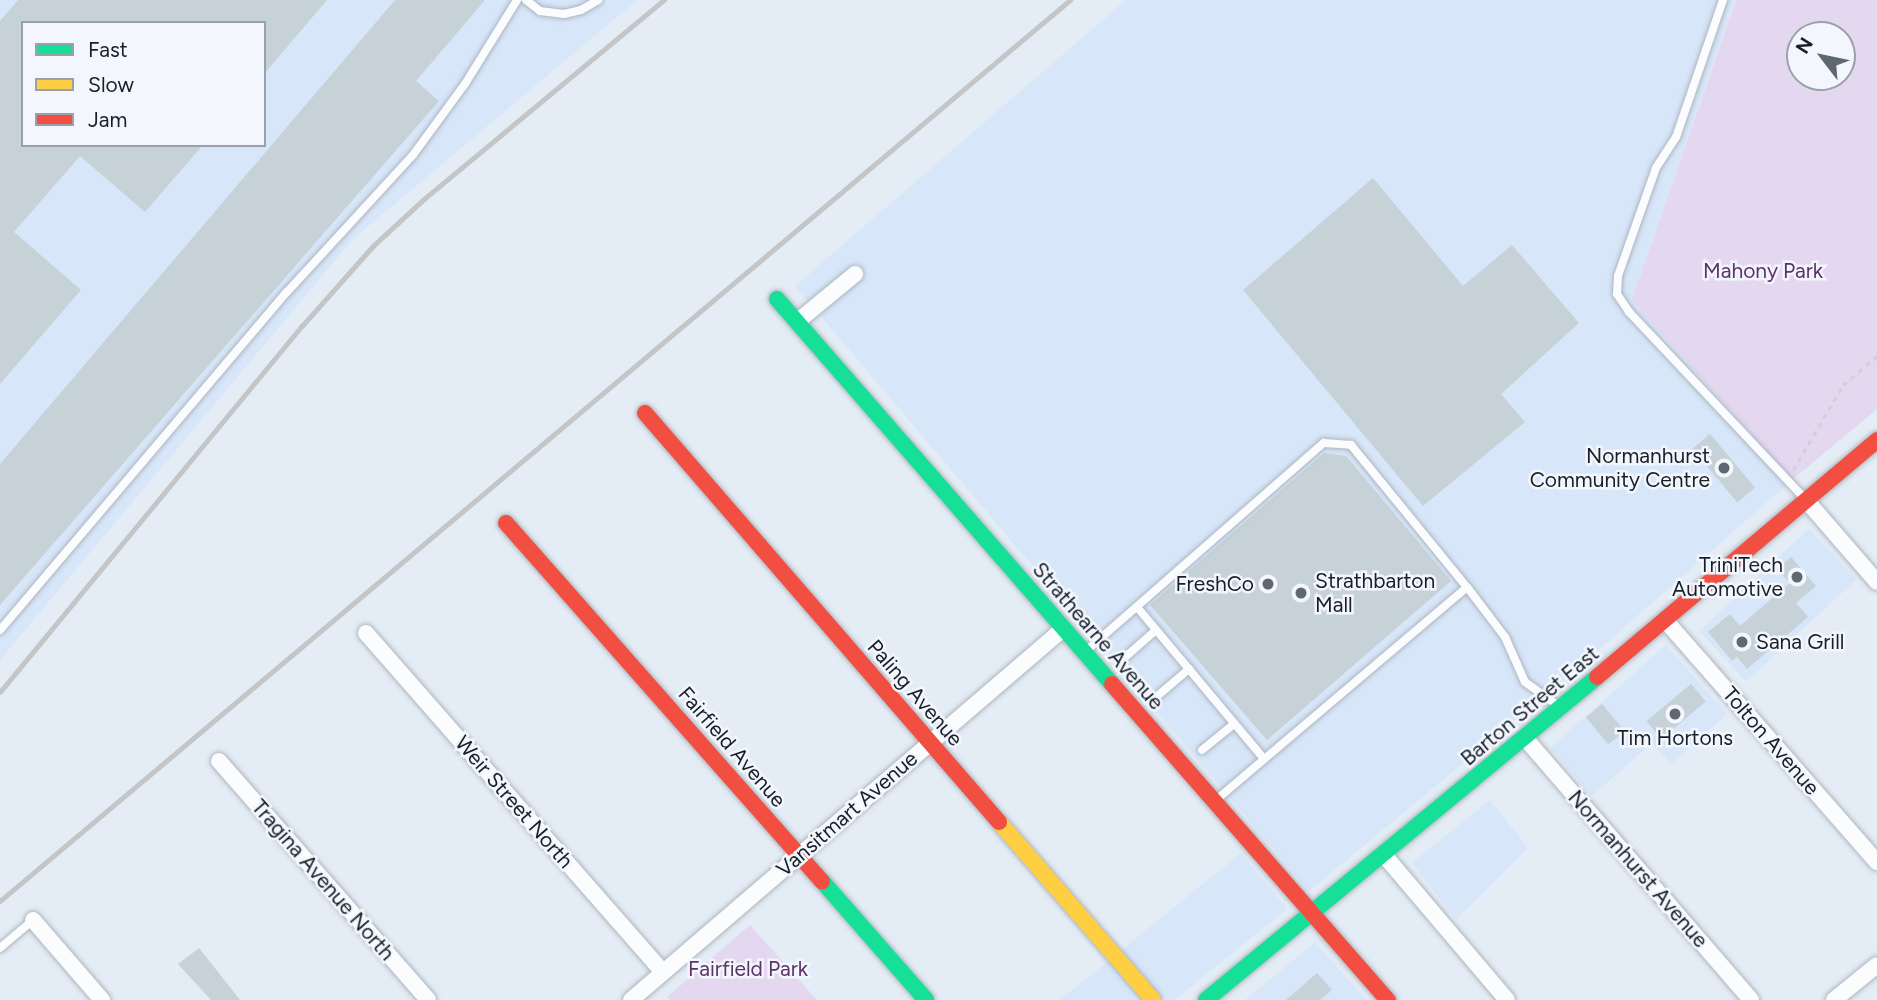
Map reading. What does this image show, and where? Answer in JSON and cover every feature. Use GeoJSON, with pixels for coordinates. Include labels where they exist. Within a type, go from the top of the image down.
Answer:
{"type":"FeatureCollection","features":[{"type":"Feature","properties":{"kind":"street"},"geometry":{"type":"LineString","coordinates":[[798,321],[855,274]]}},
{"type":"Feature","properties":{"kind":"street","name":"Strathearne Avenue"},"geometry":{"type":"LineString","coordinates":[[777,299],[1388,1000]]}},
{"type":"Feature","properties":{"kind":"street","name":"Paling Avenue"},"geometry":{"type":"LineString","coordinates":[[645,413],[1153,1000]]}},
{"type":"Feature","properties":{"kind":"street","name":"Barton Street East"},"geometry":{"type":"LineString","coordinates":[[1206,1000],[1561,708],[1877,440]]}},
{"type":"Feature","properties":{"kind":"street"},"geometry":{"type":"LineString","coordinates":[[1806,500],[1877,582]]}},
{"type":"Feature","properties":{"kind":"street","name":"Fairfield Avenue"},"geometry":{"type":"LineString","coordinates":[[506,523],[926,1000]]}},
{"type":"Feature","properties":{"kind":"street","name":"Tolton Avenue"},"geometry":{"type":"LineString","coordinates":[[1665,620],[1874,853]]}},
{"type":"Feature","properties":{"kind":"street","name":"Vansitmart Avenue"},"geometry":{"type":"LineString","coordinates":[[631,1000],[800,856],[929,741],[1063,629]]}},
{"type":"Feature","properties":{"kind":"street","name":"Weir Street North"},"geometry":{"type":"LineString","coordinates":[[366,633],[662,971]]}},
{"type":"Feature","properties":{"kind":"street","name":"Normanhurst Avenue"},"geometry":{"type":"LineString","coordinates":[[1525,738],[1751,1000]]}},
{"type":"Feature","properties":{"kind":"street","name":"Tragina Avenue North"},"geometry":{"type":"LineString","coordinates":[[219,761],[428,1000]]}},
{"type":"Feature","properties":{"kind":"street"},"geometry":{"type":"LineString","coordinates":[[1384,855],[1507,1000]]}},
{"type":"Feature","properties":{"kind":"street"},"geometry":{"type":"LineString","coordinates":[[33,920],[102,1000]]}},
{"type":"Feature","properties":{"kind":"street"},"geometry":{"type":"LineString","coordinates":[[1834,1000],[1877,965]]}},
{"type":"Feature","properties":{"kind":"lane"},"geometry":{"type":"LineString","coordinates":[[0,630],[287,292],[413,155],[465,84],[517,0]]}},
{"type":"Feature","properties":{"kind":"lane"},"geometry":{"type":"LineString","coordinates":[[526,0],[540,11],[564,14],[581,10],[598,0]]}},
{"type":"Feature","properties":{"kind":"lane"},"geometry":{"type":"LineString","coordinates":[[1723,0],[1676,137],[1656,168],[1618,276],[1617,294],[1629,312],[1806,500]]}},
{"type":"Feature","properties":{"kind":"lane"},"geometry":{"type":"LineString","coordinates":[[1084,653],[1324,443],[1351,445],[1505,637],[1525,682],[1561,708]]}},
{"type":"Feature","properties":{"kind":"lane"},"geometry":{"type":"LineString","coordinates":[[1213,802],[1467,587]]}},
{"type":"Feature","properties":{"kind":"lane"},"geometry":{"type":"LineString","coordinates":[[1137,607],[1264,759]]}},
{"type":"Feature","properties":{"kind":"lane"},"geometry":{"type":"LineString","coordinates":[[1124,659],[1156,630]]}},
{"type":"Feature","properties":{"kind":"lane"},"geometry":{"type":"LineString","coordinates":[[1154,698],[1189,670]]}},
{"type":"Feature","properties":{"kind":"lane"},"geometry":{"type":"LineString","coordinates":[[1202,750],[1234,724]]}},
{"type":"Feature","properties":{"kind":"lane"},"geometry":{"type":"LineString","coordinates":[[0,948],[33,920]]}},
{"type":"Feature","properties":{"kind":"path"},"geometry":{"type":"LineString","coordinates":[[1790,475],[1843,385],[1877,356]]}},
{"type":"Feature","properties":{"kind":"shaded area"},"geometry":{"type":"Polygon","coordinates":[[[0,0],[637,0],[353,239],[0,660],[0,0]]]}},
{"type":"Feature","properties":{"kind":"shaded area"},"geometry":{"type":"Polygon","coordinates":[[[1126,0],[1735,0],[1632,300],[1792,480],[1572,673],[1309,891],[795,286],[1126,0]]]}},
{"type":"Feature","properties":{"kind":"shaded area"},"geometry":{"type":"Polygon","coordinates":[[[1809,529],[1856,579],[1746,682],[1699,631],[1809,529]]]}},
{"type":"Feature","properties":{"kind":"shaded area"},"geometry":{"type":"Polygon","coordinates":[[[1666,645],[1727,714],[1671,764],[1652,743],[1592,796],[1550,748],[1666,645]]]}},
{"type":"Feature","properties":{"kind":"shaded area"},"geometry":{"type":"Polygon","coordinates":[[[1490,800],[1528,848],[1456,919],[1412,863],[1490,800]]]}},
{"type":"Feature","properties":{"kind":"shaded area"},"geometry":{"type":"Polygon","coordinates":[[[1241,853],[1287,909],[1174,1000],[1060,1000],[1241,853]]]}},
{"type":"Feature","properties":{"kind":"shaded area"},"geometry":{"type":"Polygon","coordinates":[[[1315,942],[1366,1000],[1245,1000],[1315,942]]]}},
{"type":"Feature","properties":{"kind":"green space","name":"Mahony Park"},"geometry":{"type":"Polygon","coordinates":[[[1736,0],[1877,0],[1877,409],[1792,480],[1632,300],[1736,0]]]}},
{"type":"Feature","properties":{"kind":"green space","name":"Fairfield Park"},"geometry":{"type":"Polygon","coordinates":[[[750,925],[817,1000],[670,1000],[667,997],[750,925]]]}},
{"type":"Feature","properties":{"kind":"building"},"geometry":{"type":"Polygon","coordinates":[[[18,0],[327,0],[266,72],[266,21],[21,21],[21,147],[201,147],[145,212],[80,156],[14,232],[81,290],[0,384],[0,21],[18,0]]]}},
{"type":"Feature","properties":{"kind":"building"},"geometry":{"type":"Polygon","coordinates":[[[395,0],[485,0],[416,81],[439,101],[0,605],[0,464],[395,0]]]}},
{"type":"Feature","properties":{"kind":"building"},"geometry":{"type":"Polygon","coordinates":[[[1373,178],[1463,286],[1512,245],[1579,323],[1501,394],[1525,422],[1423,506],[1243,290],[1373,178]]]}},
{"type":"Feature","properties":{"kind":"building","name":"Normanhurst Community Centre"},"geometry":{"type":"Polygon","coordinates":[[[1710,434],[1755,488],[1737,502],[1692,449],[1710,434]]]}},
{"type":"Feature","properties":{"kind":"building","name":"Strathbarton Mall"},"geometry":{"type":"Polygon","coordinates":[[[1324,453],[1346,456],[1451,581],[1267,740],[1150,605],[1324,453]]]}},
{"type":"Feature","properties":{"kind":"building"},"geometry":{"type":"Polygon","coordinates":[[[1791,557],[1816,586],[1796,603],[1808,617],[1747,669],[1737,657],[1732,661],[1708,632],[1730,614],[1740,626],[1790,583],[1777,569],[1791,557]]]}},
{"type":"Feature","properties":{"kind":"building"},"geometry":{"type":"Polygon","coordinates":[[[1691,684],[1706,702],[1661,739],[1647,721],[1691,684]]]}},
{"type":"Feature","properties":{"kind":"building"},"geometry":{"type":"Polygon","coordinates":[[[1602,704],[1624,731],[1608,744],[1586,717],[1602,704]]]}},
{"type":"Feature","properties":{"kind":"building"},"geometry":{"type":"Polygon","coordinates":[[[199,948],[240,1000],[211,1000],[178,964],[199,948]]]}},
{"type":"Feature","properties":{"kind":"building"},"geometry":{"type":"Polygon","coordinates":[[[1317,973],[1332,990],[1320,1000],[1286,1000],[1317,973]]]}},
{"type":"Feature","properties":{"kind":"railway"},"geometry":{"type":"LineString","coordinates":[[0,692],[302,326],[373,246],[424,199],[664,0]]}},
{"type":"Feature","properties":{"kind":"railway"},"geometry":{"type":"LineString","coordinates":[[0,901],[1070,0]]}},
{"type":"Feature","properties":{"kind":"traffic: fast"},"geometry":{"type":"LineString","coordinates":[[777,299],[1112,684]]}},
{"type":"Feature","properties":{"kind":"traffic: fast"},"geometry":{"type":"LineString","coordinates":[[1206,1000],[1597,677]]}},
{"type":"Feature","properties":{"kind":"traffic: fast"},"geometry":{"type":"LineString","coordinates":[[822,881],[926,1000]]}},
{"type":"Feature","properties":{"kind":"traffic: slow"},"geometry":{"type":"LineString","coordinates":[[999,822],[1153,1000]]}},
{"type":"Feature","properties":{"kind":"traffic: jam"},"geometry":{"type":"LineString","coordinates":[[645,413],[999,822]]}},
{"type":"Feature","properties":{"kind":"traffic: jam"},"geometry":{"type":"LineString","coordinates":[[1597,677],[1877,440]]}},
{"type":"Feature","properties":{"kind":"traffic: jam"},"geometry":{"type":"LineString","coordinates":[[506,523],[822,881]]}},
{"type":"Feature","properties":{"kind":"traffic: jam"},"geometry":{"type":"LineString","coordinates":[[1112,684],[1388,1000]]}},
{"type":"Feature","properties":{"kind":"place","name":"Normanhurst Community Centre"},"geometry":{"type":"Point","coordinates":[1724,468]}},
{"type":"Feature","properties":{"kind":"place","name":"TriniTech Automotive"},"geometry":{"type":"Point","coordinates":[1797,577]}},
{"type":"Feature","properties":{"kind":"place","name":"FreshCo"},"geometry":{"type":"Point","coordinates":[1268,584]}},
{"type":"Feature","properties":{"kind":"place","name":"Strathbarton Mall"},"geometry":{"type":"Point","coordinates":[1301,593]}},
{"type":"Feature","properties":{"kind":"place","name":"Sana Grill"},"geometry":{"type":"Point","coordinates":[1742,642]}},
{"type":"Feature","properties":{"kind":"place","name":"Tim Hortons"},"geometry":{"type":"Point","coordinates":[1675,714]}}]}
